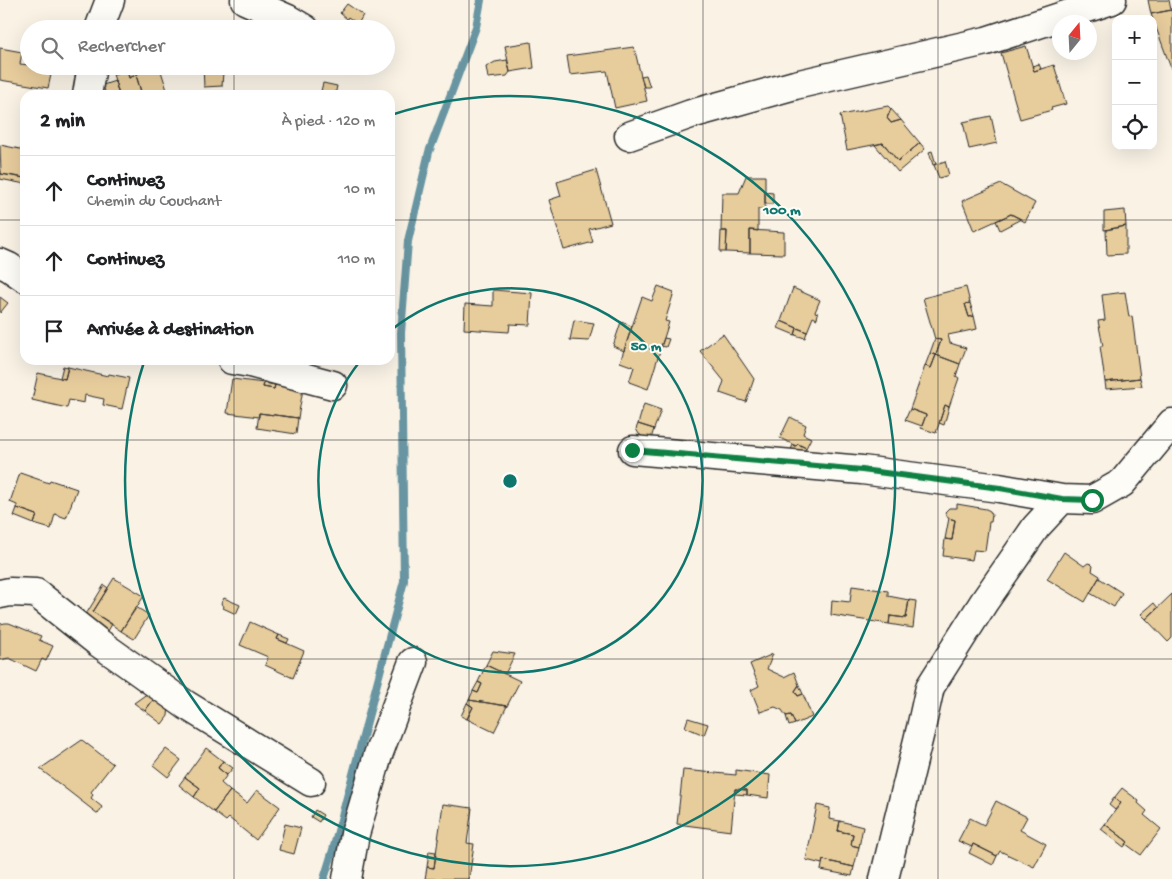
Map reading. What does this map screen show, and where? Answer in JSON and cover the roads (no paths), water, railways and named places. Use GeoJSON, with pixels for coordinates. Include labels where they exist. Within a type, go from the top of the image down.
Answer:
{"type":"FeatureCollection","features":[{"type":"Feature","properties":{"kind":"street"},"geometry":{"type":"LineString","coordinates":[[102,20],[110,0]]}},
{"type":"Feature","properties":{"kind":"street"},"geometry":{"type":"LineString","coordinates":[[245,0],[290,20]]}},
{"type":"Feature","properties":{"kind":"street"},"geometry":{"type":"LineString","coordinates":[[629,136],[691,114],[795,85],[986,41],[1112,0]]}},
{"type":"Feature","properties":{"kind":"street"},"geometry":{"type":"LineString","coordinates":[[88,90],[90,75]]}},
{"type":"Feature","properties":{"kind":"street"},"geometry":{"type":"LineString","coordinates":[[0,263],[20,275]]}},
{"type":"Feature","properties":{"kind":"street"},"geometry":{"type":"LineString","coordinates":[[258,365],[333,384]]}},
{"type":"Feature","properties":{"kind":"street"},"geometry":{"type":"LineString","coordinates":[[632,450],[862,470],[1000,488],[1062,499],[1092,500],[1122,483],[1172,423]]}},
{"type":"Feature","properties":{"kind":"street"},"geometry":{"type":"LineString","coordinates":[[884,879],[930,687],[984,602],[1036,527],[1062,499]]}},
{"type":"Feature","properties":{"kind":"street"},"geometry":{"type":"LineString","coordinates":[[0,594],[10,592],[36,593],[99,643],[186,705],[311,782]]}},
{"type":"Feature","properties":{"kind":"street"},"geometry":{"type":"LineString","coordinates":[[347,879],[356,834],[378,755],[413,662]]}},
{"type":"Feature","properties":{"kind":"waterway"},"geometry":{"type":"LineString","coordinates":[[324,879],[404,581],[401,333],[408,241],[429,152],[476,27],[481,0]]}}]}
